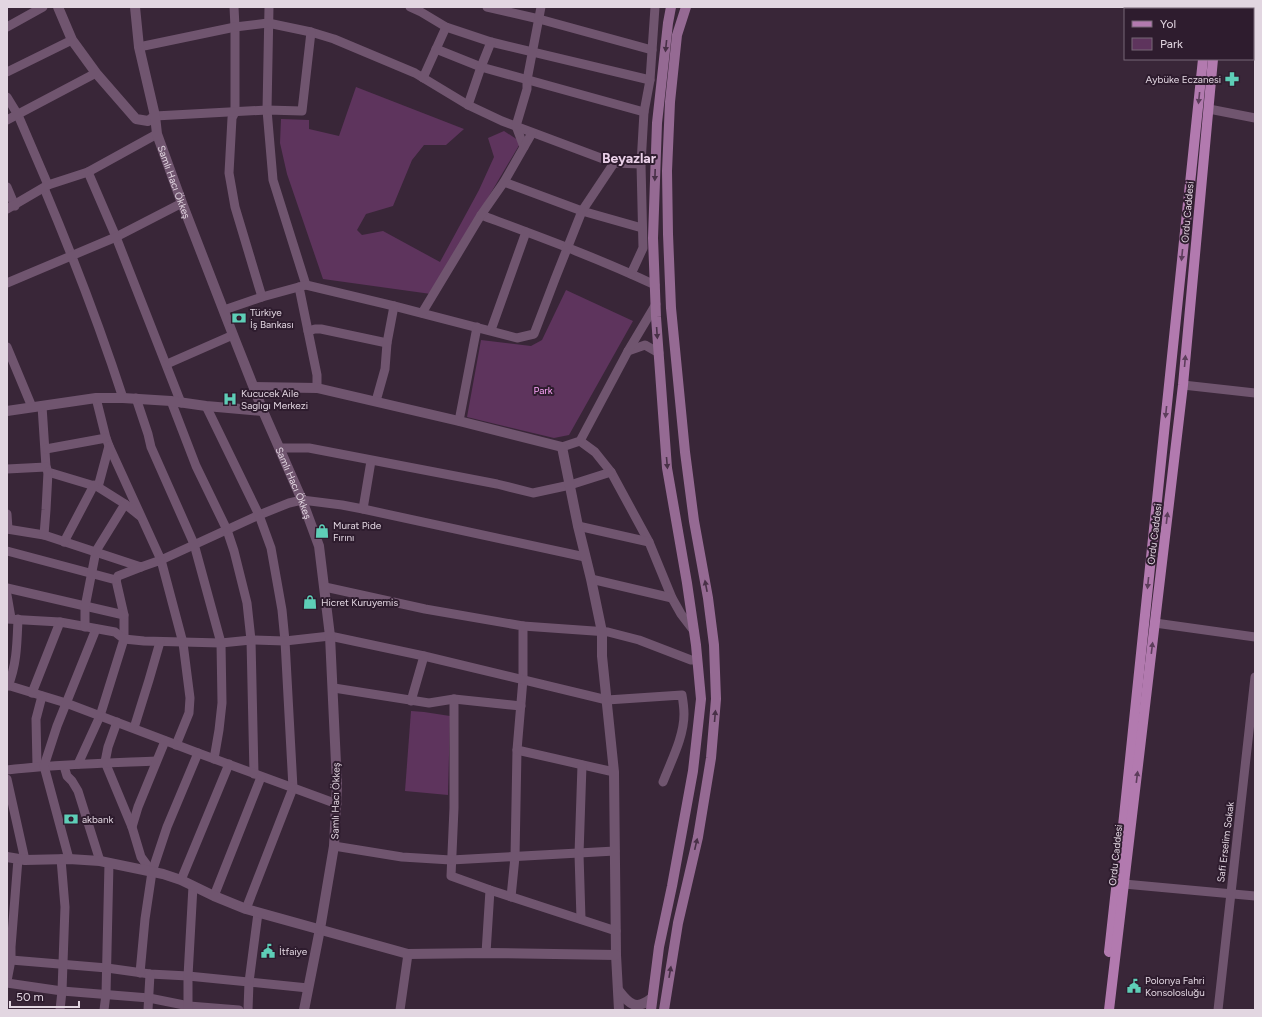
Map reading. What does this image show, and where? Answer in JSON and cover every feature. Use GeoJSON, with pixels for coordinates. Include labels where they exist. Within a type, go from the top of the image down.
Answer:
{"type":"FeatureCollection","features":[{"type":"Feature","properties":{"kind":"main road"},"geometry":{"type":"LineString","coordinates":[[650,1010],[659,947],[672,886],[692,771],[701,699],[687,583],[667,468],[658,353],[655,285],[653,238],[657,123],[671,7]]}},
{"type":"Feature","properties":{"kind":"main road"},"geometry":{"type":"LineString","coordinates":[[664,1010],[678,923],[698,837],[710,758],[716,699],[714,645],[708,598],[692,513],[671,308],[667,179],[670,102],[677,35],[686,7]]}},
{"type":"Feature","properties":{"kind":"main road","name":"Ordu Caddesi"},"geometry":{"type":"LineString","coordinates":[[1102,1010],[1123,826],[1203,60]]}},
{"type":"Feature","properties":{"kind":"main road","name":"Ordu Caddesi"},"geometry":{"type":"LineString","coordinates":[[1109,1010],[1183,385],[1213,60]]}},
{"type":"Feature","properties":{"kind":"street"},"geometry":{"type":"LineString","coordinates":[[7,27],[43,7]]}},
{"type":"Feature","properties":{"kind":"street"},"geometry":{"type":"LineString","coordinates":[[58,7],[72,40],[96,73],[136,119],[148,121],[155,116],[267,110],[302,111],[311,32]]}},
{"type":"Feature","properties":{"kind":"street","name":"Samlı Hacı Ökkeş"},"geometry":{"type":"LineString","coordinates":[[135,7],[139,47],[155,116],[157,134],[233,335],[263,411],[302,500],[319,546],[330,636],[334,688],[338,785],[334,846],[304,1010]]}},
{"type":"Feature","properties":{"kind":"street"},"geometry":{"type":"LineString","coordinates":[[234,7],[235,112],[232,118],[229,173],[235,207],[262,297]]}},
{"type":"Feature","properties":{"kind":"street"},"geometry":{"type":"LineString","coordinates":[[270,7],[268,23],[267,110],[273,180],[303,286],[308,331],[318,375],[317,388]]}},
{"type":"Feature","properties":{"kind":"street"},"geometry":{"type":"LineString","coordinates":[[410,7],[446,27],[491,42],[650,80]]}},
{"type":"Feature","properties":{"kind":"street"},"geometry":{"type":"LineString","coordinates":[[487,7],[539,19],[652,50]]}},
{"type":"Feature","properties":{"kind":"street"},"geometry":{"type":"LineString","coordinates":[[524,147],[516,126],[527,89],[526,80],[542,7]]}},
{"type":"Feature","properties":{"kind":"street"},"geometry":{"type":"LineString","coordinates":[[631,274],[643,248],[641,164],[644,112],[650,80],[654,7]]}},
{"type":"Feature","properties":{"kind":"street"},"geometry":{"type":"LineString","coordinates":[[139,47],[235,27],[268,23],[311,32],[415,73],[468,105],[502,121],[614,163],[641,164]]}},
{"type":"Feature","properties":{"kind":"street"},"geometry":{"type":"LineString","coordinates":[[424,78],[446,27]]}},
{"type":"Feature","properties":{"kind":"street"},"geometry":{"type":"LineString","coordinates":[[7,72],[72,40]]}},
{"type":"Feature","properties":{"kind":"street"},"geometry":{"type":"LineString","coordinates":[[468,105],[491,42]]}},
{"type":"Feature","properties":{"kind":"street"},"geometry":{"type":"LineString","coordinates":[[436,49],[481,67],[644,112]]}},
{"type":"Feature","properties":{"kind":"street"},"geometry":{"type":"LineString","coordinates":[[7,120],[96,73]]}},
{"type":"Feature","properties":{"kind":"street"},"geometry":{"type":"LineString","coordinates":[[7,97],[18,115],[46,187],[70,255],[107,348],[123,398]]}},
{"type":"Feature","properties":{"kind":"street"},"geometry":{"type":"LineString","coordinates":[[1209,109],[1255,118]]}},
{"type":"Feature","properties":{"kind":"street"},"geometry":{"type":"LineString","coordinates":[[422,313],[481,215],[504,182],[532,133]]}},
{"type":"Feature","properties":{"kind":"street"},"geometry":{"type":"LineString","coordinates":[[7,187],[11,208],[46,187],[88,172],[157,134]]}},
{"type":"Feature","properties":{"kind":"street"},"geometry":{"type":"LineString","coordinates":[[224,310],[262,297],[303,286],[394,306],[517,338],[534,334],[582,211],[614,163]]}},
{"type":"Feature","properties":{"kind":"street"},"geometry":{"type":"LineString","coordinates":[[88,172],[116,237],[181,403]]}},
{"type":"Feature","properties":{"kind":"street"},"geometry":{"type":"LineString","coordinates":[[504,182],[582,211],[642,228]]}},
{"type":"Feature","properties":{"kind":"street"},"geometry":{"type":"LineString","coordinates":[[7,283],[70,255],[116,237],[182,203]]}},
{"type":"Feature","properties":{"kind":"street"},"geometry":{"type":"LineString","coordinates":[[481,215],[568,247],[655,285]]}},
{"type":"Feature","properties":{"kind":"street"},"geometry":{"type":"LineString","coordinates":[[491,330],[526,232]]}},
{"type":"Feature","properties":{"kind":"street"},"geometry":{"type":"LineString","coordinates":[[254,387],[317,388],[562,447],[580,441],[628,351],[656,304]]}},
{"type":"Feature","properties":{"kind":"street"},"geometry":{"type":"LineString","coordinates":[[376,401],[385,369],[387,343],[394,306]]}},
{"type":"Feature","properties":{"kind":"street"},"geometry":{"type":"LineString","coordinates":[[459,421],[477,327]]}},
{"type":"Feature","properties":{"kind":"street"},"geometry":{"type":"LineString","coordinates":[[308,331],[321,329],[387,343]]}},
{"type":"Feature","properties":{"kind":"street"},"geometry":{"type":"LineString","coordinates":[[167,364],[233,335]]}},
{"type":"Feature","properties":{"kind":"street"},"geometry":{"type":"LineString","coordinates":[[628,351],[645,345],[658,353]]}},
{"type":"Feature","properties":{"kind":"street"},"geometry":{"type":"LineString","coordinates":[[7,347],[32,407]]}},
{"type":"Feature","properties":{"kind":"street"},"geometry":{"type":"LineString","coordinates":[[1183,385],[1255,393]]}},
{"type":"Feature","properties":{"kind":"street"},"geometry":{"type":"LineString","coordinates":[[96,398],[107,442],[161,560],[183,642],[188,675],[190,706],[187,719],[176,745]]}},
{"type":"Feature","properties":{"kind":"street"},"geometry":{"type":"LineString","coordinates":[[7,411],[96,398],[136,398],[263,411]]}},
{"type":"Feature","properties":{"kind":"street"},"geometry":{"type":"LineString","coordinates":[[136,398],[151,447],[194,544],[221,643],[222,703],[214,759]]}},
{"type":"Feature","properties":{"kind":"street"},"geometry":{"type":"LineString","coordinates":[[171,401],[196,466],[227,530],[234,550],[247,603],[251,640],[258,775],[214,896]]}},
{"type":"Feature","properties":{"kind":"street"},"geometry":{"type":"LineString","coordinates":[[42,406],[47,469],[44,535]]}},
{"type":"Feature","properties":{"kind":"street"},"geometry":{"type":"LineString","coordinates":[[206,406],[259,515],[271,548],[282,610],[285,640],[293,788],[246,909]]}},
{"type":"Feature","properties":{"kind":"street"},"geometry":{"type":"LineString","coordinates":[[580,441],[595,452],[611,472],[649,542],[672,598],[681,614],[694,631]]}},
{"type":"Feature","properties":{"kind":"street"},"geometry":{"type":"LineString","coordinates":[[46,449],[107,442]]}},
{"type":"Feature","properties":{"kind":"street"},"geometry":{"type":"LineString","coordinates":[[64,542],[96,486],[107,442]]}},
{"type":"Feature","properties":{"kind":"street"},"geometry":{"type":"LineString","coordinates":[[562,447],[602,632],[602,656],[614,772],[616,955],[619,1010]]}},
{"type":"Feature","properties":{"kind":"street"},"geometry":{"type":"LineString","coordinates":[[280,448],[309,448],[497,484],[533,494],[570,485],[611,472]]}},
{"type":"Feature","properties":{"kind":"street"},"geometry":{"type":"LineString","coordinates":[[363,509],[371,461]]}},
{"type":"Feature","properties":{"kind":"street"},"geometry":{"type":"LineString","coordinates":[[7,470],[47,469],[96,486],[126,504],[143,518]]}},
{"type":"Feature","properties":{"kind":"street"},"geometry":{"type":"LineString","coordinates":[[78,764],[100,716],[124,639],[124,615],[116,580],[118,576],[161,560],[259,515],[289,503],[302,500],[342,505],[585,557]]}},
{"type":"Feature","properties":{"kind":"street"},"geometry":{"type":"LineString","coordinates":[[85,627],[85,607],[96,552],[126,504]]}},
{"type":"Feature","properties":{"kind":"street"},"geometry":{"type":"LineString","coordinates":[[7,514],[7,529],[44,535],[141,567]]}},
{"type":"Feature","properties":{"kind":"street"},"geometry":{"type":"LineString","coordinates":[[578,526],[649,542]]}},
{"type":"Feature","properties":{"kind":"street"},"geometry":{"type":"LineString","coordinates":[[7,551],[91,572],[116,580]]}},
{"type":"Feature","properties":{"kind":"street"},"geometry":{"type":"LineString","coordinates":[[591,578],[672,598]]}},
{"type":"Feature","properties":{"kind":"street"},"geometry":{"type":"LineString","coordinates":[[325,587],[425,609],[524,626],[608,632],[639,640],[691,660],[697,660]]}},
{"type":"Feature","properties":{"kind":"street"},"geometry":{"type":"LineString","coordinates":[[7,588],[124,615]]}},
{"type":"Feature","properties":{"kind":"street"},"geometry":{"type":"LineString","coordinates":[[7,595],[17,654],[11,679],[7,686],[66,703],[337,804]]}},
{"type":"Feature","properties":{"kind":"street"},"geometry":{"type":"LineString","coordinates":[[12,619],[60,622],[115,632],[124,639],[160,642],[221,643],[330,636],[424,656],[607,700],[682,695],[684,714],[679,742],[663,782]]}},
{"type":"Feature","properties":{"kind":"street"},"geometry":{"type":"LineString","coordinates":[[32,693],[60,622]]}},
{"type":"Feature","properties":{"kind":"street"},"geometry":{"type":"LineString","coordinates":[[1155,623],[1255,637]]}},
{"type":"Feature","properties":{"kind":"street"},"geometry":{"type":"LineString","coordinates":[[511,897],[515,857],[524,626]]}},
{"type":"Feature","properties":{"kind":"street"},"geometry":{"type":"LineString","coordinates":[[41,766],[96,629]]}},
{"type":"Feature","properties":{"kind":"street"},"geometry":{"type":"LineString","coordinates":[[134,728],[160,642]]}},
{"type":"Feature","properties":{"kind":"street"},"geometry":{"type":"LineString","coordinates":[[411,701],[424,656]]}},
{"type":"Feature","properties":{"kind":"street","name":"Safi Erselim Sokak"},"geometry":{"type":"LineString","coordinates":[[1218,1010],[1255,677]]}},
{"type":"Feature","properties":{"kind":"street"},"geometry":{"type":"LineString","coordinates":[[334,688],[430,703],[454,699],[520,706]]}},
{"type":"Feature","properties":{"kind":"street"},"geometry":{"type":"LineString","coordinates":[[42,696],[36,719],[41,766],[65,859],[62,991],[60,1010]]}},
{"type":"Feature","properties":{"kind":"street"},"geometry":{"type":"LineString","coordinates":[[454,699],[454,808],[451,876],[616,931]]}},
{"type":"Feature","properties":{"kind":"street"},"geometry":{"type":"LineString","coordinates":[[117,722],[108,747],[105,762],[132,828],[141,858],[152,872]]}},
{"type":"Feature","properties":{"kind":"street"},"geometry":{"type":"LineString","coordinates":[[132,828],[138,807],[165,741]]}},
{"type":"Feature","properties":{"kind":"street"},"geometry":{"type":"LineString","coordinates":[[518,750],[614,772]]}},
{"type":"Feature","properties":{"kind":"street"},"geometry":{"type":"LineString","coordinates":[[140,973],[145,919],[152,872],[167,827],[198,753]]}},
{"type":"Feature","properties":{"kind":"street"},"geometry":{"type":"LineString","coordinates":[[7,770],[41,766],[64,766],[105,762],[156,761]]}},
{"type":"Feature","properties":{"kind":"street"},"geometry":{"type":"LineString","coordinates":[[181,880],[228,764]]}},
{"type":"Feature","properties":{"kind":"street"},"geometry":{"type":"LineString","coordinates":[[581,919],[579,854],[582,765]]}},
{"type":"Feature","properties":{"kind":"street"},"geometry":{"type":"LineString","coordinates":[[64,766],[67,776],[78,791],[104,862],[107,968],[104,1010]]}},
{"type":"Feature","properties":{"kind":"street"},"geometry":{"type":"LineString","coordinates":[[7,779],[22,859],[9,947],[11,960],[7,982],[62,991],[149,998],[188,1008],[239,1010]]}},
{"type":"Feature","properties":{"kind":"street"},"geometry":{"type":"LineString","coordinates":[[334,846],[402,857],[452,860],[615,851]]}},
{"type":"Feature","properties":{"kind":"street"},"geometry":{"type":"LineString","coordinates":[[7,857],[22,859],[65,859],[104,862],[152,872],[181,880],[214,896],[258,913],[408,954],[486,953],[616,955]]}},
{"type":"Feature","properties":{"kind":"street"},"geometry":{"type":"LineString","coordinates":[[1124,884],[1255,896]]}},
{"type":"Feature","properties":{"kind":"street"},"geometry":{"type":"LineString","coordinates":[[188,1008],[188,976],[193,886]]}},
{"type":"Feature","properties":{"kind":"street"},"geometry":{"type":"LineString","coordinates":[[486,953],[490,890]]}},
{"type":"Feature","properties":{"kind":"street"},"geometry":{"type":"LineString","coordinates":[[248,1010],[249,982],[258,913]]}},
{"type":"Feature","properties":{"kind":"street"},"geometry":{"type":"LineString","coordinates":[[400,1010],[408,954]]}},
{"type":"Feature","properties":{"kind":"street"},"geometry":{"type":"LineString","coordinates":[[11,960],[308,988]]}},
{"type":"Feature","properties":{"kind":"street"},"geometry":{"type":"LineString","coordinates":[[148,1010],[150,974]]}},
{"type":"Feature","properties":{"kind":"street"},"geometry":{"type":"LineString","coordinates":[[619,991],[628,1002],[633,1005],[647,1002],[652,998]]}},
{"type":"Feature","properties":{"kind":"green space"},"geometry":{"type":"Polygon","coordinates":[[[356,87],[464,129],[446,145],[424,145],[412,160],[393,206],[366,214],[357,230],[362,235],[383,231],[440,262],[479,190],[494,157],[488,138],[504,131],[521,142],[431,294],[323,279],[287,174],[280,143],[281,119],[309,120],[309,129],[339,136],[356,87]]]}},
{"type":"Feature","properties":{"kind":"green space","name":"Park"},"geometry":{"type":"Polygon","coordinates":[[[566,290],[633,321],[569,435],[554,438],[467,417],[481,340],[531,346],[542,340],[566,290]]]}},
{"type":"Feature","properties":{"kind":"green space"},"geometry":{"type":"Polygon","coordinates":[[[411,711],[450,716],[448,795],[405,791],[411,711]]]}},
{"type":"Feature","properties":{"kind":"place","name":"Aybüke Eczanesi"},"geometry":{"type":"Point","coordinates":[1232,79]}},
{"type":"Feature","properties":{"kind":"place","name":"Türkiye İş Bankası"},"geometry":{"type":"Point","coordinates":[239,318]}},
{"type":"Feature","properties":{"kind":"place","name":"Kucucek Aile Saglıgı Merkezi"},"geometry":{"type":"Point","coordinates":[230,399]}},
{"type":"Feature","properties":{"kind":"place","name":"Murat Pide Fırını"},"geometry":{"type":"Point","coordinates":[322,531]}},
{"type":"Feature","properties":{"kind":"place","name":"Hicret Kuruyemis"},"geometry":{"type":"Point","coordinates":[310,602]}},
{"type":"Feature","properties":{"kind":"place","name":"akbank"},"geometry":{"type":"Point","coordinates":[71,819]}},
{"type":"Feature","properties":{"kind":"place","name":"İtfaiye"},"geometry":{"type":"Point","coordinates":[268,951]}},
{"type":"Feature","properties":{"kind":"place","name":"Polonya Fahri Konsolosluğu"},"geometry":{"type":"Point","coordinates":[1134,986]}},
{"type":"Feature","properties":{"kind":"district","name":"Beyazlar"},"geometry":{"type":"Point","coordinates":[629,158]}}]}
